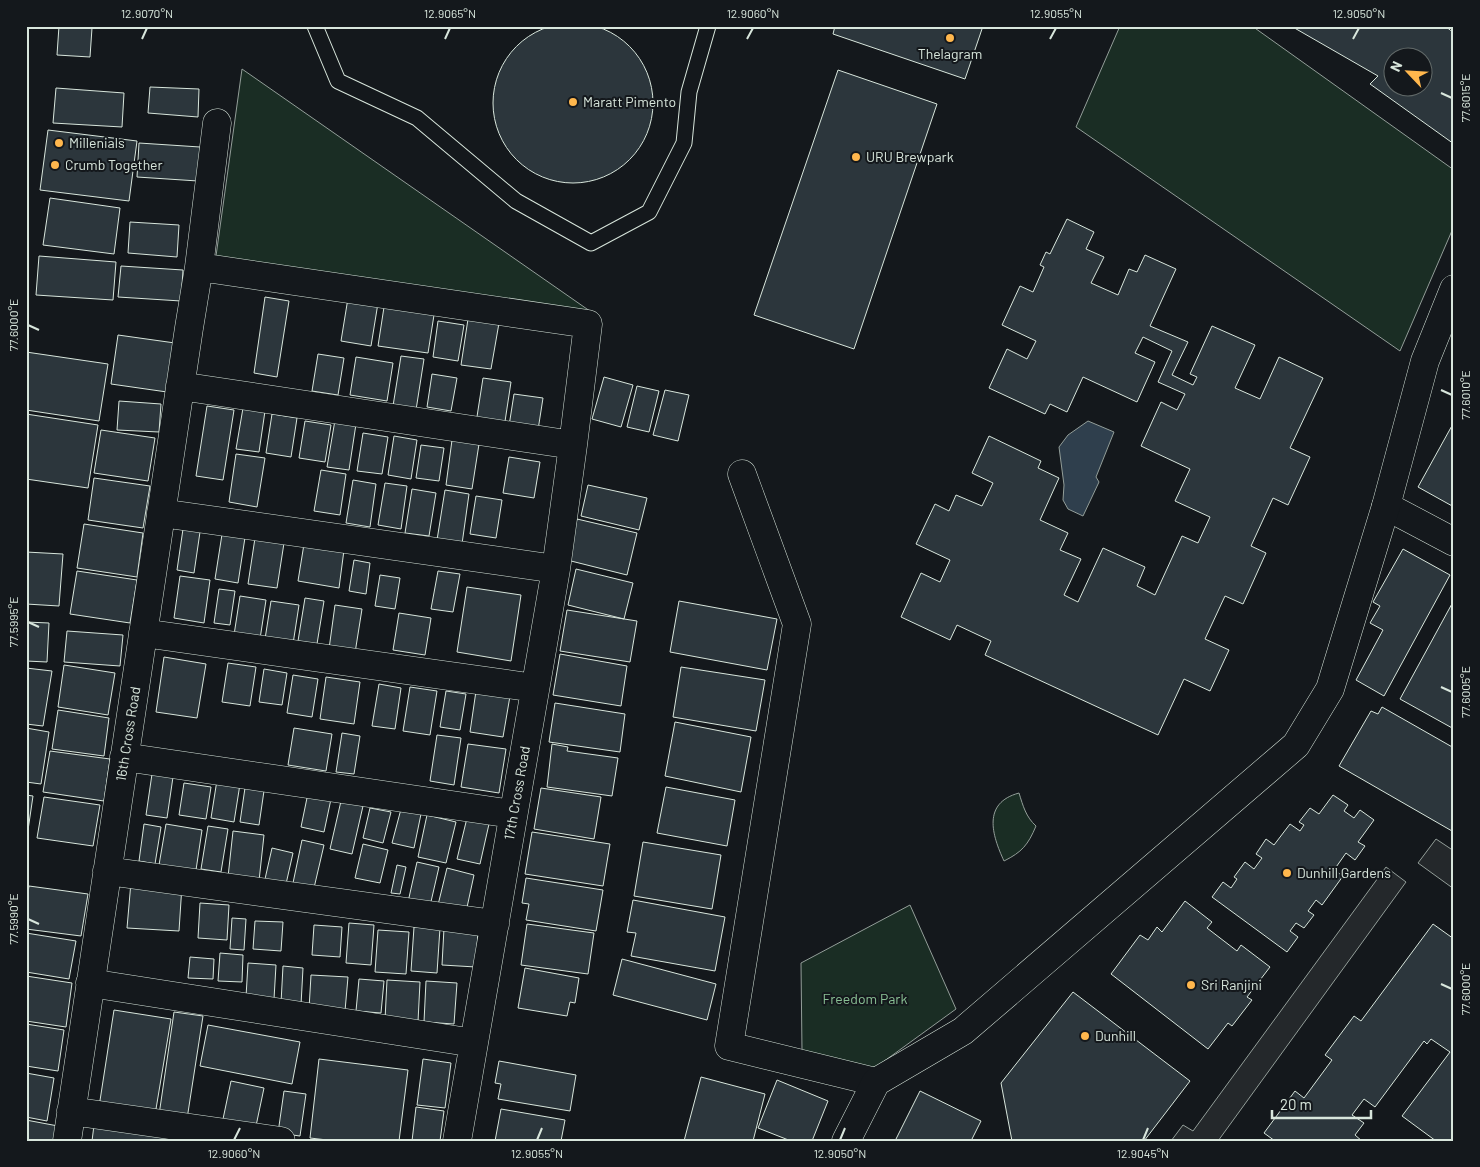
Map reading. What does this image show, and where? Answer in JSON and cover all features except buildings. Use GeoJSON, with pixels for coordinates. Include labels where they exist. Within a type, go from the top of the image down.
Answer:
{"type":"FeatureCollection","features":[{"type":"Feature","properties":{"kind":"street","name":"16th Cross Road"},"geometry":{"type":"LineString","coordinates":[[67,1141],[180,386],[200,267],[217,123]]}},
{"type":"Feature","properties":{"kind":"street","name":"17th Cross Road"},"geometry":{"type":"LineString","coordinates":[[200,267],[588,324],[556,569],[457,1141]]}},
{"type":"Feature","properties":{"kind":"street"},"geometry":{"type":"LineString","coordinates":[[846,1141],[876,1082],[963,1031],[1296,745],[1330,689],[1386,506],[1425,361],[1454,289]]}},
{"type":"Feature","properties":{"kind":"street"},"geometry":{"type":"LineString","coordinates":[[180,386],[573,445]]}},
{"type":"Feature","properties":{"kind":"street"},"geometry":{"type":"LineString","coordinates":[[742,474],[797,624],[729,1046],[876,1082]]}},
{"type":"Feature","properties":{"kind":"street"},"geometry":{"type":"LineString","coordinates":[[1386,506],[1454,542]]}},
{"type":"Feature","properties":{"kind":"street"},"geometry":{"type":"LineString","coordinates":[[161,513],[556,569]]}},
{"type":"Feature","properties":{"kind":"street"},"geometry":{"type":"LineString","coordinates":[[143,633],[535,688]]}},
{"type":"Feature","properties":{"kind":"street"},"geometry":{"type":"LineString","coordinates":[[124,757],[513,814]]}},
{"type":"Feature","properties":{"kind":"street"},"geometry":{"type":"LineString","coordinates":[[107,870],[495,924]]}},
{"type":"Feature","properties":{"kind":"street"},"geometry":{"type":"LineString","coordinates":[[90,983],[474,1044]]}},
{"type":"Feature","properties":{"kind":"street"},"geometry":{"type":"LineString","coordinates":[[71,1111],[281,1141]]}},
{"type":"Feature","properties":{"kind":"lane"},"geometry":{"type":"LineString","coordinates":[[315,26],[338,81],[417,118],[516,201],[591,244],[649,212],[684,144],[689,92],[708,26]]}},
{"type":"Feature","properties":{"kind":"green space"},"geometry":{"type":"Polygon","coordinates":[[[1120,26],[1252,26],[1454,170],[1454,226],[1400,351],[1076,127],[1120,26]]]}},
{"type":"Feature","properties":{"kind":"green space"},"geometry":{"type":"Polygon","coordinates":[[[242,69],[597,316],[216,256],[242,69]]]}},
{"type":"Feature","properties":{"kind":"green space"},"geometry":{"type":"Polygon","coordinates":[[[1019,793],[1027,815],[1036,826],[1024,847],[1004,861],[996,841],[993,821],[999,804],[1019,793]]]}},
{"type":"Feature","properties":{"kind":"green space","name":"Freedom Park"},"geometry":{"type":"Polygon","coordinates":[[[910,905],[956,1009],[872,1070],[802,1051],[801,963],[910,905]]]}},
{"type":"Feature","properties":{"kind":"shaded area"},"geometry":{"type":"Polygon","coordinates":[[[1436,839],[1454,851],[1454,889],[1418,863],[1436,839]]]}},
{"type":"Feature","properties":{"kind":"shaded area"},"geometry":{"type":"Polygon","coordinates":[[[1386,867],[1406,882],[1218,1141],[1171,1141],[1183,1125],[1193,1131],[1386,867]]]}},
{"type":"Feature","properties":{"kind":"water"},"geometry":{"type":"Polygon","coordinates":[[[1088,421],[1114,432],[1096,477],[1099,482],[1083,516],[1068,509],[1063,500],[1064,485],[1059,447],[1068,435],[1088,421]]]}},
{"type":"Feature","properties":{"kind":"place","name":"Thelagram"},"geometry":{"type":"Point","coordinates":[950,38]}},
{"type":"Feature","properties":{"kind":"place","name":"Maratt Pimento"},"geometry":{"type":"Point","coordinates":[573,102]}},
{"type":"Feature","properties":{"kind":"place","name":"Millenials"},"geometry":{"type":"Point","coordinates":[59,143]}},
{"type":"Feature","properties":{"kind":"place","name":"URU Brewpark"},"geometry":{"type":"Point","coordinates":[856,157]}},
{"type":"Feature","properties":{"kind":"place","name":"Crumb Together"},"geometry":{"type":"Point","coordinates":[55,165]}},
{"type":"Feature","properties":{"kind":"place","name":"Dunhill Gardens"},"geometry":{"type":"Point","coordinates":[1287,873]}},
{"type":"Feature","properties":{"kind":"place","name":"Sri Ranjini"},"geometry":{"type":"Point","coordinates":[1191,985]}},
{"type":"Feature","properties":{"kind":"place","name":"Dunhill"},"geometry":{"type":"Point","coordinates":[1085,1036]}}]}
